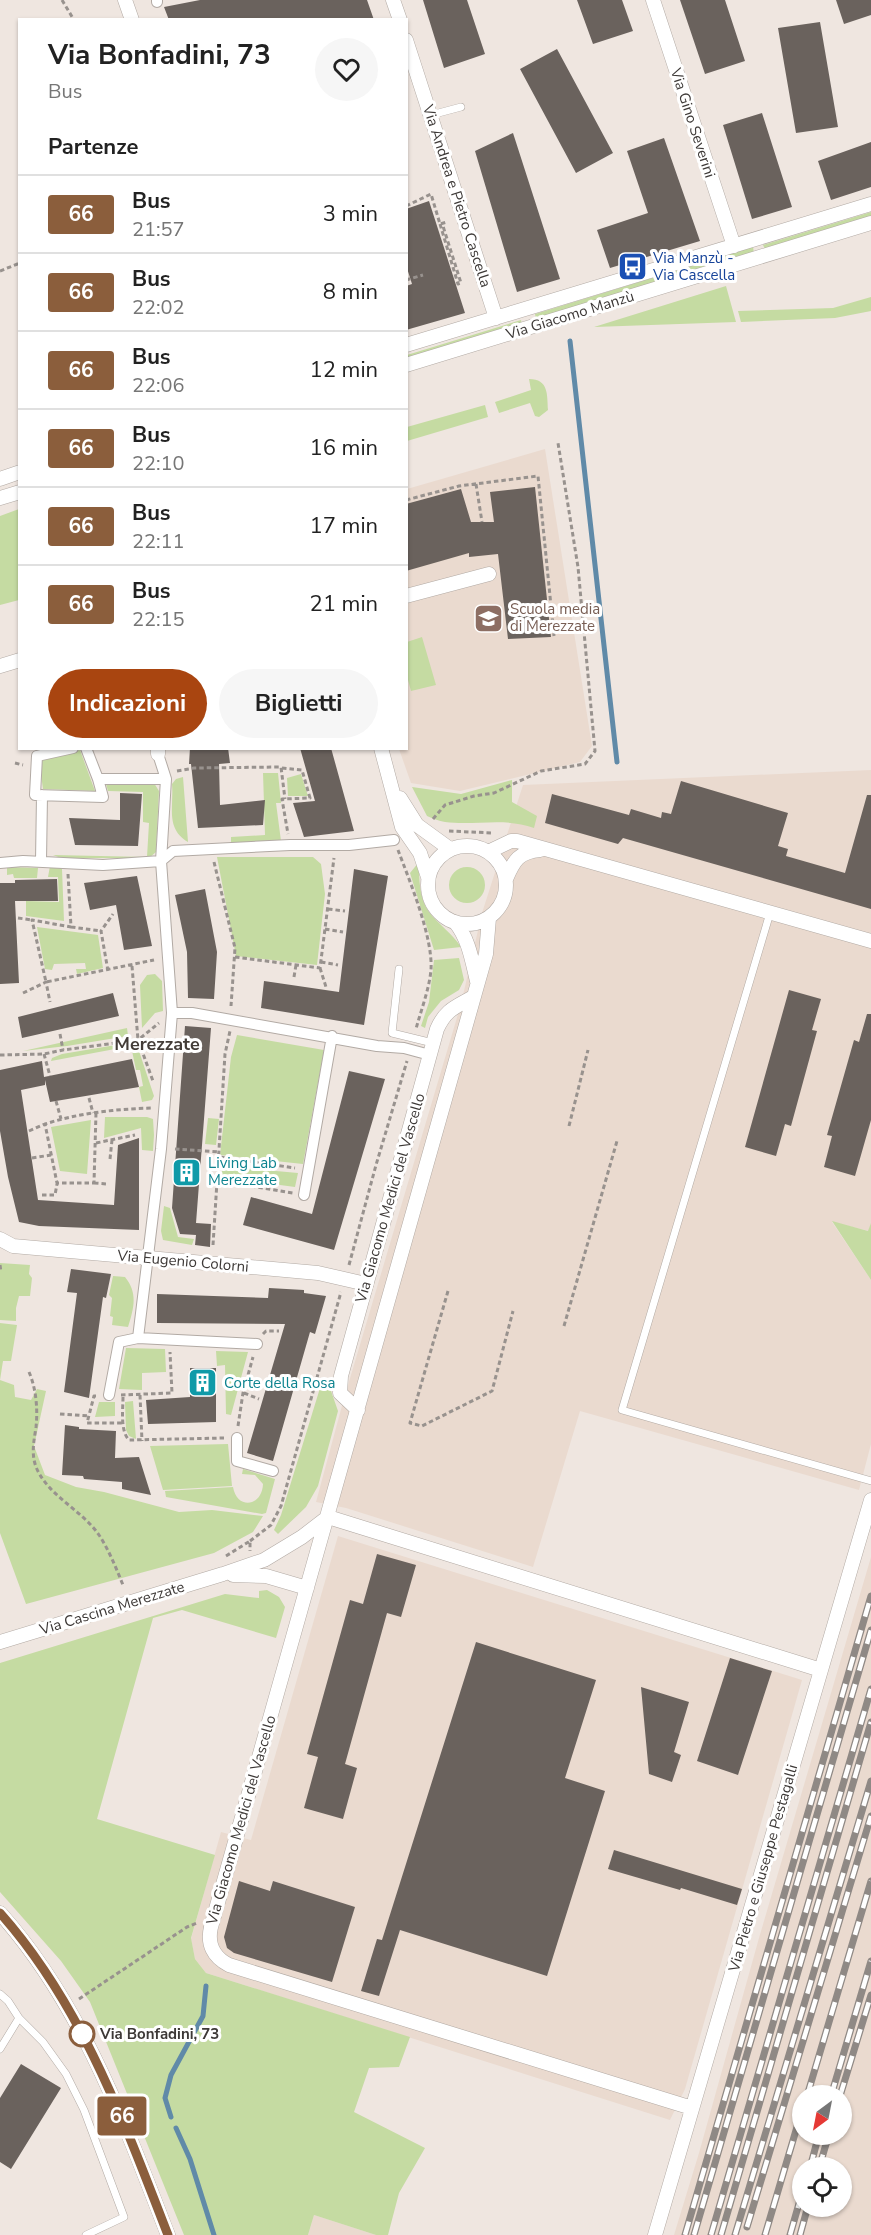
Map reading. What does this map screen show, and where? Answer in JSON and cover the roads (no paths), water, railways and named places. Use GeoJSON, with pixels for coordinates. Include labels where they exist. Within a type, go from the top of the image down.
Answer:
{"type":"FeatureCollection","features":[{"type":"Feature","properties":{"kind":"street"},"geometry":{"type":"LineString","coordinates":[[125,0],[131,18]]}},
{"type":"Feature","properties":{"kind":"street"},"geometry":{"type":"LineString","coordinates":[[393,0],[399,18]]}},
{"type":"Feature","properties":{"kind":"street","name":"Via Gino Severini"},"geometry":{"type":"LineString","coordinates":[[653,0],[734,246]]}},
{"type":"Feature","properties":{"kind":"street","name":"Via Andrea e Pietro Cascella"},"geometry":{"type":"LineString","coordinates":[[408,46],[496,318]]}},
{"type":"Feature","properties":{"kind":"street","name":"Via Giacomo Manzù"},"geometry":{"type":"LineString","coordinates":[[408,344],[871,204]]}},
{"type":"Feature","properties":{"kind":"street","name":"Via Giacomo Manzù"},"geometry":{"type":"LineString","coordinates":[[408,364],[871,223]]}},
{"type":"Feature","properties":{"kind":"street"},"geometry":{"type":"LineString","coordinates":[[0,479],[18,473]]}},
{"type":"Feature","properties":{"kind":"street"},"geometry":{"type":"LineString","coordinates":[[0,498],[18,493]]}},
{"type":"Feature","properties":{"kind":"street"},"geometry":{"type":"LineString","coordinates":[[408,595],[489,574]]}},
{"type":"Feature","properties":{"kind":"street"},"geometry":{"type":"LineString","coordinates":[[0,666],[18,661]]}},
{"type":"Feature","properties":{"kind":"street"},"geometry":{"type":"LineString","coordinates":[[64,750],[37,756],[35,795],[103,797],[87,750]]}},
{"type":"Feature","properties":{"kind":"street"},"geometry":{"type":"LineString","coordinates":[[382,750],[402,827],[420,853],[428,877],[432,903],[438,911],[455,922],[462,931],[478,982]]}},
{"type":"Feature","properties":{"kind":"street"},"geometry":{"type":"LineString","coordinates":[[138,1338],[161,1149],[172,1013],[161,861],[165,776],[158,752]]}},
{"type":"Feature","properties":{"kind":"street"},"geometry":{"type":"LineString","coordinates":[[98,779],[165,776]]}},
{"type":"Feature","properties":{"kind":"street"},"geometry":{"type":"LineString","coordinates":[[392,783],[417,825],[450,849]]}},
{"type":"Feature","properties":{"kind":"street"},"geometry":{"type":"LineString","coordinates":[[41,861],[42,795]]}},
{"type":"Feature","properties":{"kind":"street"},"geometry":{"type":"LineString","coordinates":[[0,863],[41,861],[103,864],[161,861],[173,851],[290,845],[327,846],[394,840]]}},
{"type":"Feature","properties":{"kind":"street"},"geometry":{"type":"LineString","coordinates":[[488,852],[511,841],[518,841],[871,941]]}},
{"type":"Feature","properties":{"kind":"street"},"geometry":{"type":"LineString","coordinates":[[428,877],[436,861],[450,849],[470,846],[488,852],[500,863],[506,879],[506,891],[501,905],[489,918],[474,924],[455,922]]}},
{"type":"Feature","properties":{"kind":"street"},"geometry":{"type":"LineString","coordinates":[[506,879],[514,863],[526,852],[545,850]]}},
{"type":"Feature","properties":{"kind":"street","name":"Via Giacomo Medici del Vascello"},"geometry":{"type":"LineString","coordinates":[[489,918],[486,954],[209,1939],[213,1952],[222,1962],[229,1965],[692,2108]]}},
{"type":"Feature","properties":{"kind":"street","name":"Via Giacomo Medici del Vascello"},"geometry":{"type":"LineString","coordinates":[[358,1410],[340,1393],[340,1383],[437,1029],[451,1008],[473,997]]}},
{"type":"Feature","properties":{"kind":"street"},"geometry":{"type":"LineString","coordinates":[[172,1013],[192,1013],[411,1050],[432,1049]]}},
{"type":"Feature","properties":{"kind":"street"},"geometry":{"type":"LineString","coordinates":[[304,1195],[332,1036]]}},
{"type":"Feature","properties":{"kind":"street","name":"Via Eugenio Colorni"},"geometry":{"type":"LineString","coordinates":[[0,1239],[13,1246],[318,1274],[366,1284]]}},
{"type":"Feature","properties":{"kind":"street"},"geometry":{"type":"LineString","coordinates":[[109,1395],[119,1342],[138,1338],[257,1344]]}},
{"type":"Feature","properties":{"kind":"street"},"geometry":{"type":"LineString","coordinates":[[237,1438],[237,1461],[273,1471]]}},
{"type":"Feature","properties":{"kind":"street","name":"Via Pietro e Giuseppe Pestagalli"},"geometry":{"type":"LineString","coordinates":[[655,2235],[871,1500]]}},
{"type":"Feature","properties":{"kind":"street"},"geometry":{"type":"LineString","coordinates":[[328,1517],[821,1670]]}},
{"type":"Feature","properties":{"kind":"street","name":"Via Cascina Merezzate"},"geometry":{"type":"LineString","coordinates":[[0,1642],[224,1574],[271,1556],[328,1517]]}},
{"type":"Feature","properties":{"kind":"street"},"geometry":{"type":"LineString","coordinates":[[224,1574],[266,1576],[308,1588]]}},
{"type":"Feature","properties":{"kind":"street"},"geometry":{"type":"LineString","coordinates":[[0,1913],[51,1983],[100,2067],[168,2235]]}},
{"type":"Feature","properties":{"kind":"lane"},"geometry":{"type":"LineString","coordinates":[[431,115],[461,107]]}},
{"type":"Feature","properties":{"kind":"lane"},"geometry":{"type":"LineString","coordinates":[[770,912],[622,1410],[871,1481]]}},
{"type":"Feature","properties":{"kind":"lane"},"geometry":{"type":"LineString","coordinates":[[399,969],[392,1033],[414,1038],[432,1049]]}},
{"type":"Feature","properties":{"kind":"lane"},"geometry":{"type":"LineString","coordinates":[[0,1994],[8,2001],[19,2018],[43,2042],[66,2074],[84,2110],[124,2217],[86,2235]]}},
{"type":"Feature","properties":{"kind":"lane"},"geometry":{"type":"LineString","coordinates":[[0,2049],[19,2018]]}},
{"type":"Feature","properties":{"kind":"waterway"},"geometry":{"type":"LineString","coordinates":[[570,341],[617,762]]}},
{"type":"Feature","properties":{"kind":"waterway"},"geometry":{"type":"LineString","coordinates":[[171,2117],[165,2098],[171,2075],[203,2016],[206,1986]]}},
{"type":"Feature","properties":{"kind":"waterway"},"geometry":{"type":"LineString","coordinates":[[176,2128],[190,2159],[214,2235]]}},
{"type":"Feature","properties":{"kind":"railway"},"geometry":{"type":"LineString","coordinates":[[685,2235],[871,1596]]}},
{"type":"Feature","properties":{"kind":"railway"},"geometry":{"type":"LineString","coordinates":[[694,2235],[871,1630]]}},
{"type":"Feature","properties":{"kind":"railway"},"geometry":{"type":"LineString","coordinates":[[711,2235],[871,1689]]}},
{"type":"Feature","properties":{"kind":"railway"},"geometry":{"type":"LineString","coordinates":[[721,2235],[871,1722]]}},
{"type":"Feature","properties":{"kind":"railway"},"geometry":{"type":"LineString","coordinates":[[735,2235],[871,1781]]}},
{"type":"Feature","properties":{"kind":"railway"},"geometry":{"type":"LineString","coordinates":[[747,2227],[871,1816]]}},
{"type":"Feature","properties":{"kind":"railway"},"geometry":{"type":"LineString","coordinates":[[810,2085],[871,1881]]}},
{"type":"Feature","properties":{"kind":"railway"},"geometry":{"type":"LineString","coordinates":[[834,2085],[871,1961]]}},
{"type":"Feature","properties":{"kind":"railway"},"geometry":{"type":"LineString","coordinates":[[843,2085],[871,1995]]}},
{"type":"Feature","properties":{"kind":"railway"},"geometry":{"type":"LineString","coordinates":[[765,2235],[792,2144]]}},
{"type":"Feature","properties":{"kind":"railway"},"geometry":{"type":"LineString","coordinates":[[813,2157],[816,2145]]}},
{"type":"Feature","properties":{"kind":"railway"},"geometry":{"type":"LineString","coordinates":[[822,2157],[826,2145]]}},
{"type":"Feature","properties":{"kind":"railway"},"geometry":{"type":"LineString","coordinates":[[790,2235],[795,2217]]}},
{"type":"Feature","properties":{"kind":"railway"},"geometry":{"type":"LineString","coordinates":[[800,2235],[805,2217]]}},
{"type":"Feature","properties":{"kind":"place","name":"Via Manzù - Via Cascella"},"geometry":{"type":"Point","coordinates":[632,267]}},
{"type":"Feature","properties":{"kind":"place","name":"Scuola media di Merezzate"},"geometry":{"type":"Point","coordinates":[489,618]}},
{"type":"Feature","properties":{"kind":"place","name":"Living Lab Merezzate"},"geometry":{"type":"Point","coordinates":[187,1172]}},
{"type":"Feature","properties":{"kind":"place","name":"Corte della Rosa"},"geometry":{"type":"Point","coordinates":[203,1383]}},
{"type":"Feature","properties":{"kind":"place","name":"Via Bonfadini, 73"},"geometry":{"type":"Point","coordinates":[82,2034]}},
{"type":"Feature","properties":{"kind":"district","name":"Merezzate"},"geometry":{"type":"Point","coordinates":[157,1044]}}]}
